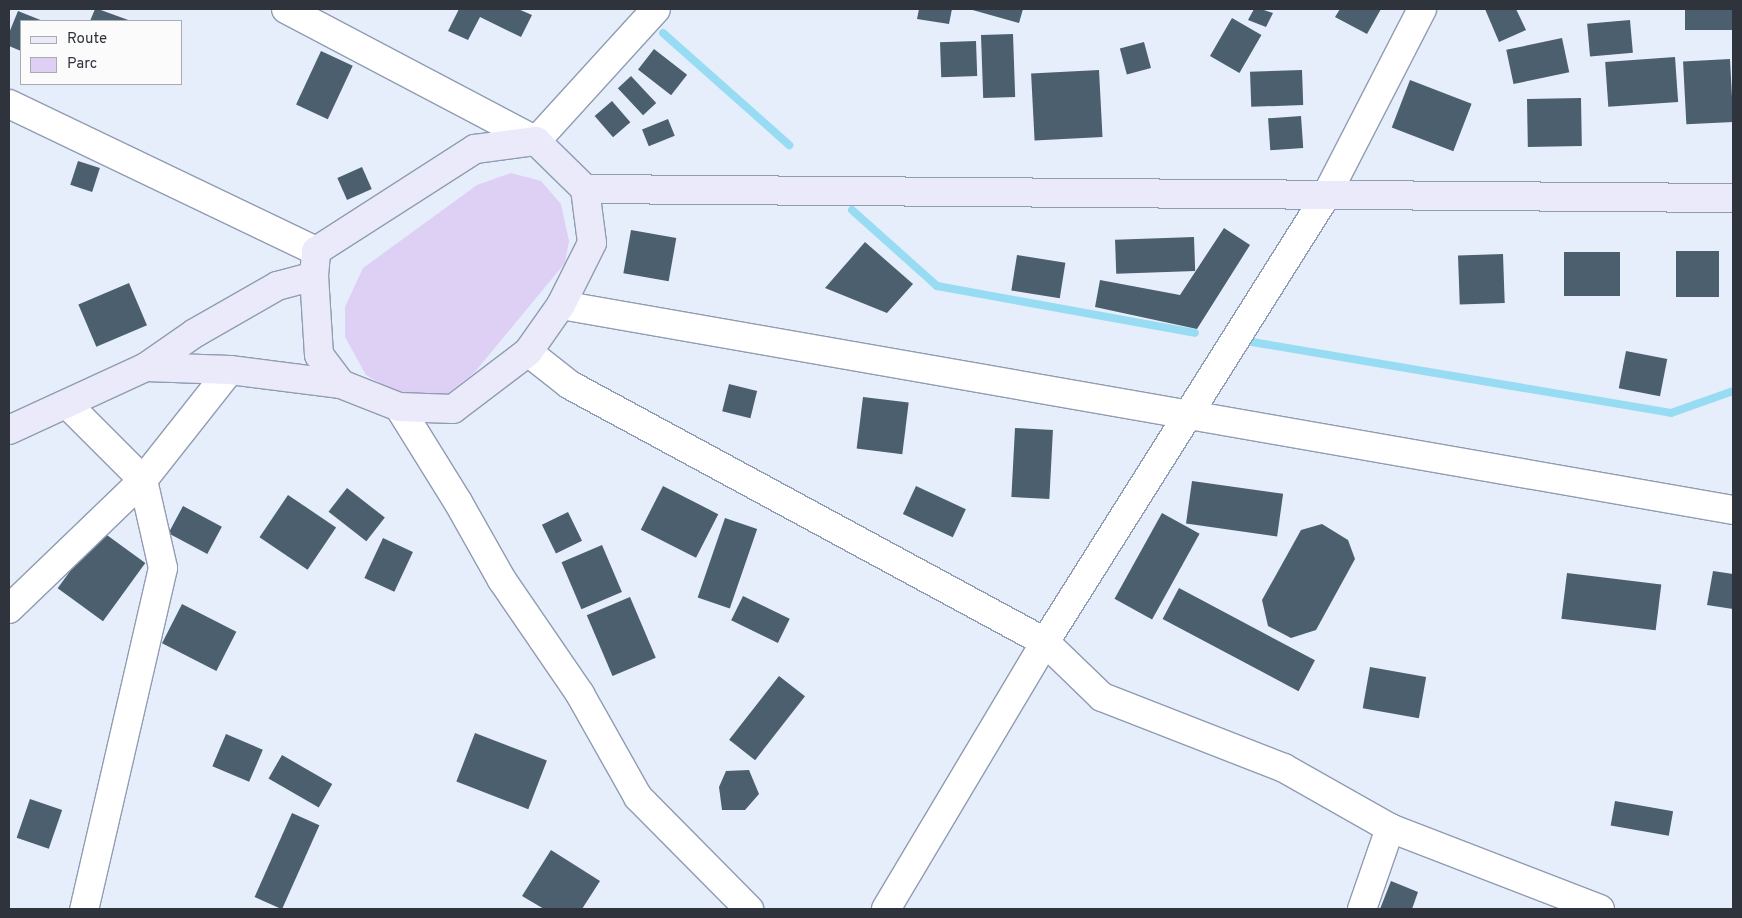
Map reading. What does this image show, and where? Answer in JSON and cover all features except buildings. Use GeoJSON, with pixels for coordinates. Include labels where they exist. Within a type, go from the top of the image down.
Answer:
{"type":"FeatureCollection","features":[{"type":"Feature","properties":{"kind":"street"},"geometry":{"type":"LineString","coordinates":[[146,367],[230,370],[341,384],[399,407],[453,409],[528,352],[561,305],[592,243],[585,189],[536,141],[286,9]]}},
{"type":"Feature","properties":{"kind":"street"},"geometry":{"type":"LineString","coordinates":[[9,430],[146,367],[195,333],[315,263],[475,149],[536,141],[656,9]]}},
{"type":"Feature","properties":{"kind":"street"},"geometry":{"type":"LineString","coordinates":[[886,909],[1045,642],[1327,194],[1422,9]]}},
{"type":"Feature","properties":{"kind":"street"},"geometry":{"type":"LineString","coordinates":[[9,104],[315,263]]}},
{"type":"Feature","properties":{"kind":"street"},"geometry":{"type":"LineString","coordinates":[[585,189],[1733,198]]}},
{"type":"Feature","properties":{"kind":"street"},"geometry":{"type":"LineString","coordinates":[[315,263],[319,355],[341,384]]}},
{"type":"Feature","properties":{"kind":"street"},"geometry":{"type":"LineString","coordinates":[[561,305],[1733,510]]}},
{"type":"Feature","properties":{"kind":"street"},"geometry":{"type":"LineString","coordinates":[[528,352],[570,384],[1045,642],[1102,697],[1284,768],[1390,828],[1600,909]]}},
{"type":"Feature","properties":{"kind":"street"},"geometry":{"type":"LineString","coordinates":[[9,609],[143,480],[230,370]]}},
{"type":"Feature","properties":{"kind":"street"},"geometry":{"type":"LineString","coordinates":[[67,404],[143,480],[163,568],[84,909]]}},
{"type":"Feature","properties":{"kind":"street"},"geometry":{"type":"LineString","coordinates":[[399,407],[458,502],[502,580],[580,694],[638,797],[749,909]]}},
{"type":"Feature","properties":{"kind":"street"},"geometry":{"type":"LineString","coordinates":[[1362,909],[1390,828]]}},
{"type":"Feature","properties":{"kind":"green space"},"geometry":{"type":"Polygon","coordinates":[[[511,173],[541,181],[561,204],[569,241],[565,263],[474,373],[448,393],[422,399],[399,394],[366,375],[345,337],[345,307],[363,268],[477,185],[511,173]]]}},
{"type":"Feature","properties":{"kind":"waterway"},"geometry":{"type":"LineString","coordinates":[[663,33],[789,145]]}},
{"type":"Feature","properties":{"kind":"waterway"},"geometry":{"type":"LineString","coordinates":[[852,210],[937,286],[1195,333]]}},
{"type":"Feature","properties":{"kind":"waterway"},"geometry":{"type":"LineString","coordinates":[[1252,342],[1671,413],[1733,391]]}}]}
